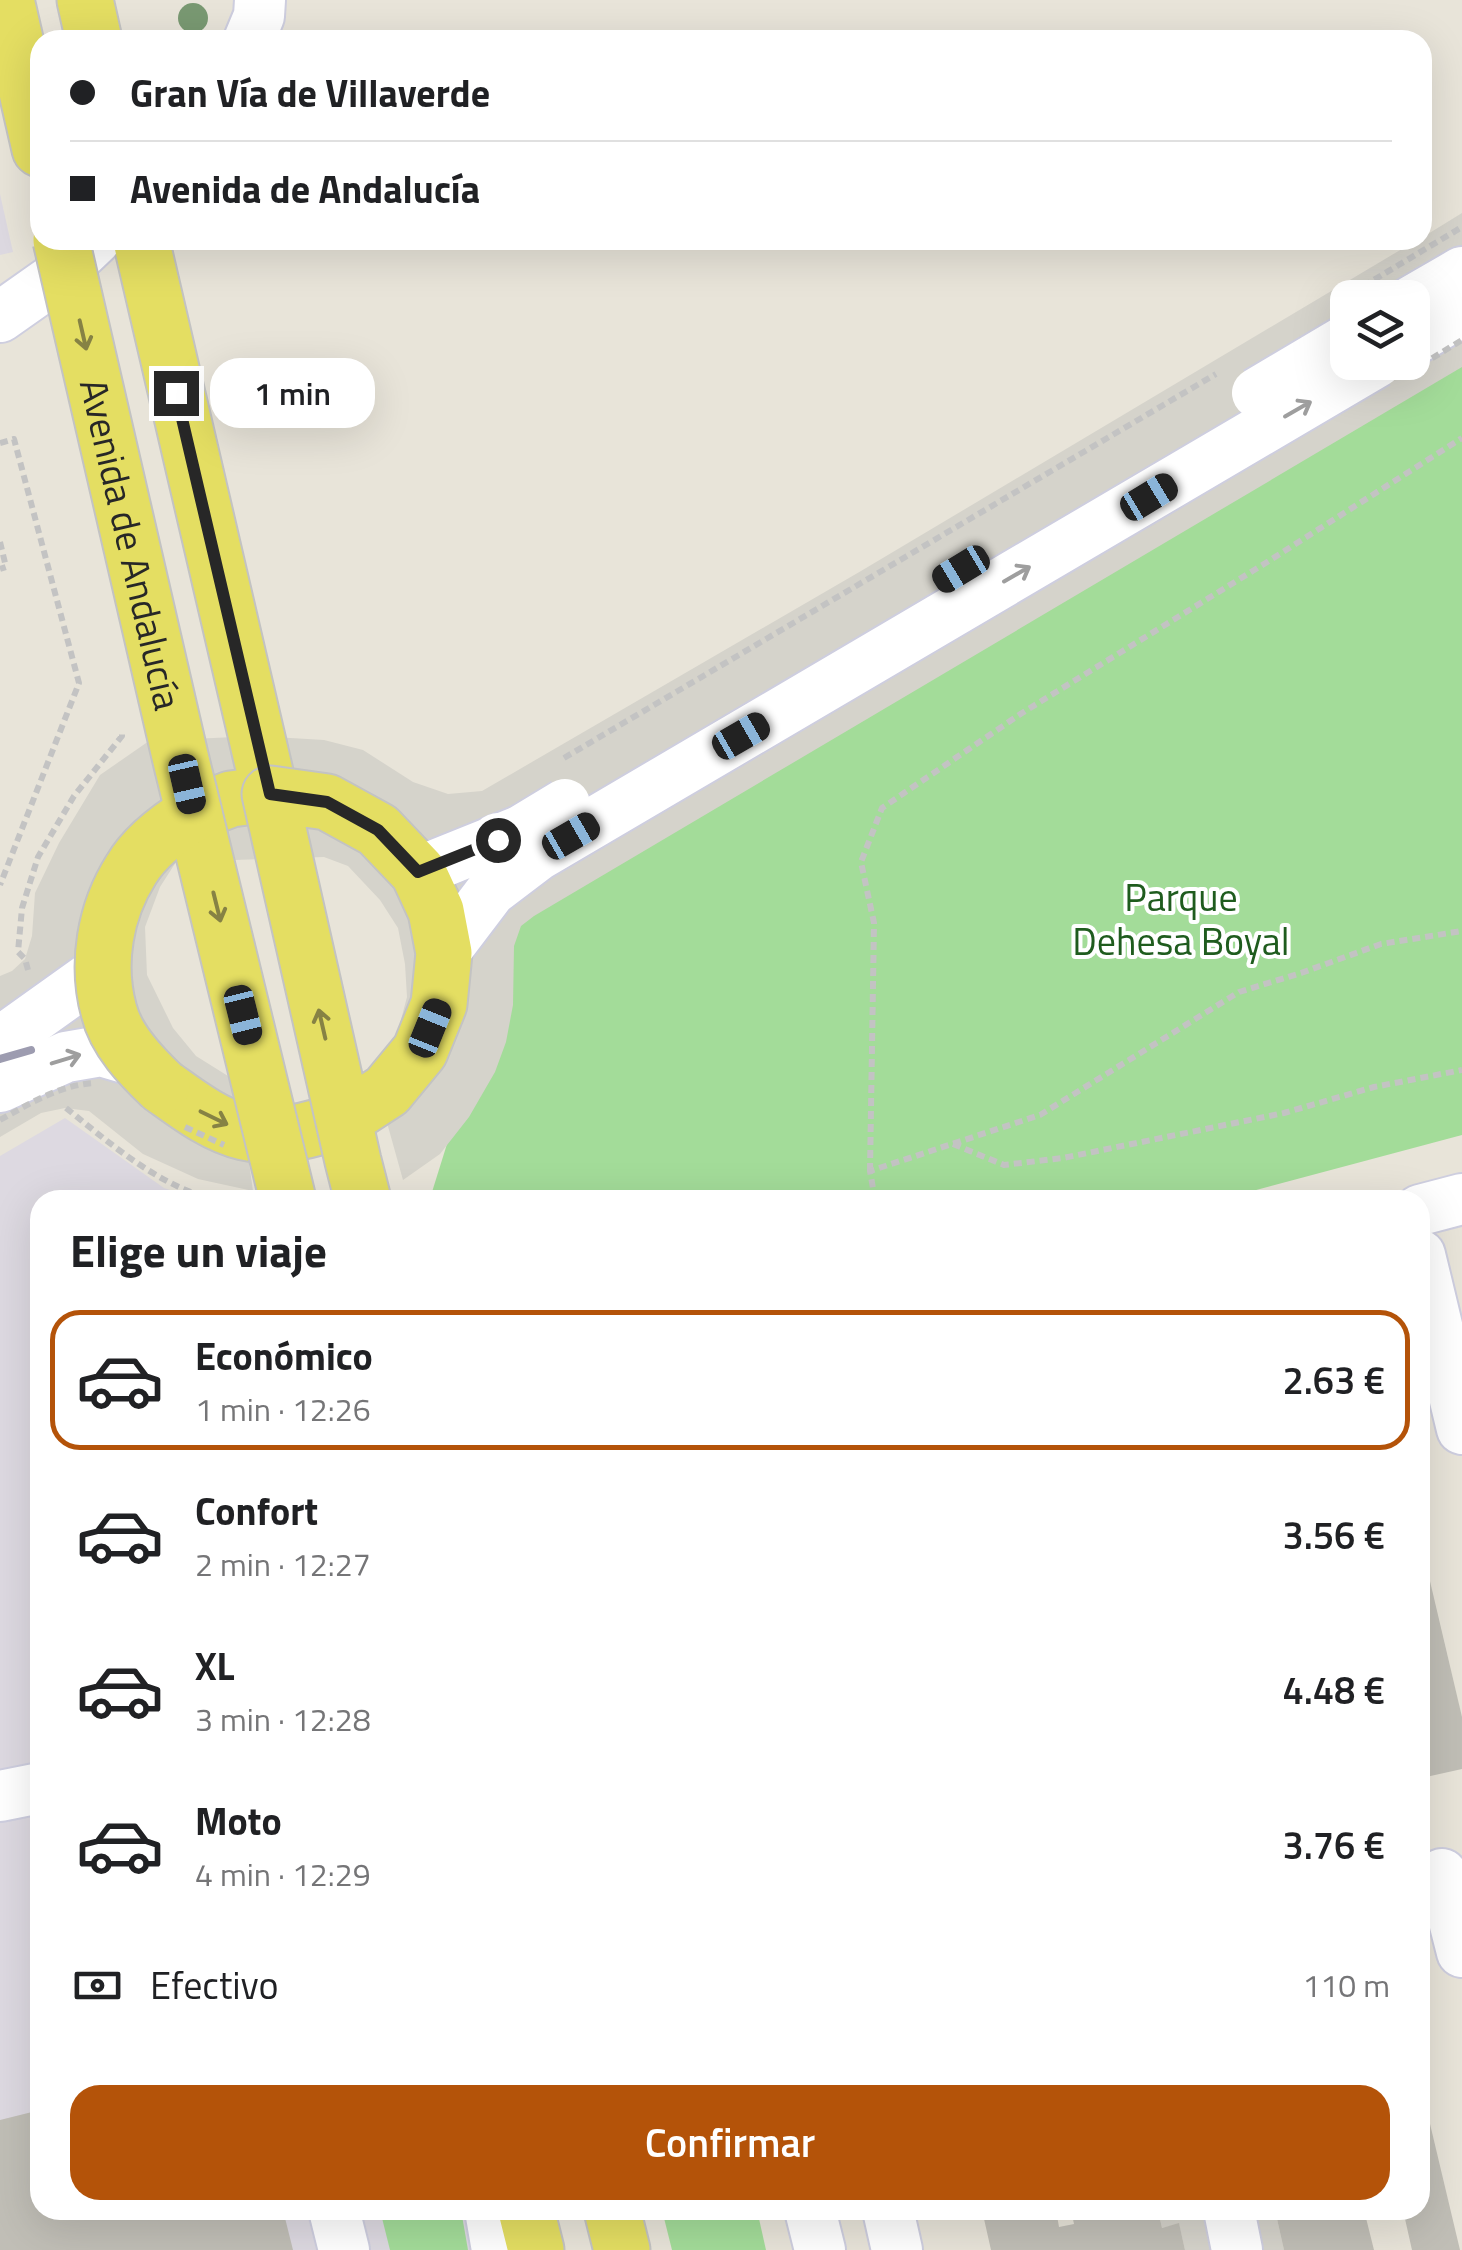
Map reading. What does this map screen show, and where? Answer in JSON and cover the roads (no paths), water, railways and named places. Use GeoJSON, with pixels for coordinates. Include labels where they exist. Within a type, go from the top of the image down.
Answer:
{"type":"FeatureCollection","features":[{"type":"Feature","properties":{"kind":"main road"},"geometry":{"type":"LineString","coordinates":[[6,0],[30,105]]}},
{"type":"Feature","properties":{"kind":"main road"},"geometry":{"type":"LineString","coordinates":[[84,0],[92,30]]}},
{"type":"Feature","properties":{"kind":"main road","name":"Avenida de Andalucía"},"geometry":{"type":"LineString","coordinates":[[63,250],[286,1190]]}},
{"type":"Feature","properties":{"kind":"main road","name":"Avenida de Andalucía"},"geometry":{"type":"LineString","coordinates":[[143,250],[360,1190]]}},
{"type":"Feature","properties":{"kind":"main road"},"geometry":{"type":"LineString","coordinates":[[270,794],[327,802],[378,830],[418,872],[436,911],[444,952],[440,1004],[420,1051],[387,1091],[344,1119],[308,1131],[272,1134],[242,1132],[203,1114],[162,1086],[136,1061],[109,1014],[102,969],[109,916],[132,867],[169,829],[194,813],[231,799],[270,794]]}},
{"type":"Feature","properties":{"kind":"main road"},"geometry":{"type":"LineString","coordinates":[[528,2220],[536,2250]]}},
{"type":"Feature","properties":{"kind":"main road"},"geometry":{"type":"LineString","coordinates":[[614,2220],[622,2250]]}},
{"type":"Feature","properties":{"kind":"street"},"geometry":{"type":"LineString","coordinates":[[253,30],[260,0]]}},
{"type":"Feature","properties":{"kind":"street"},"geometry":{"type":"LineString","coordinates":[[1,311],[54,279],[84,250]]}},
{"type":"Feature","properties":{"kind":"street"},"geometry":{"type":"LineString","coordinates":[[1430,291],[1462,272]]}},
{"type":"Feature","properties":{"kind":"street"},"geometry":{"type":"LineString","coordinates":[[1430,331],[1462,312]]}},
{"type":"Feature","properties":{"kind":"street"},"geometry":{"type":"LineString","coordinates":[[418,872],[522,830],[1330,328]]}},
{"type":"Feature","properties":{"kind":"street"},"geometry":{"type":"LineString","coordinates":[[444,952],[490,891],[537,856],[1346,380]]}},
{"type":"Feature","properties":{"kind":"street"},"geometry":{"type":"LineString","coordinates":[[0,1042],[102,969]]}},
{"type":"Feature","properties":{"kind":"street"},"geometry":{"type":"LineString","coordinates":[[0,1087],[66,1056],[101,1050],[136,1061]]}},
{"type":"Feature","properties":{"kind":"street"},"geometry":{"type":"LineString","coordinates":[[1430,1208],[1462,1200]]}},
{"type":"Feature","properties":{"kind":"street"},"geometry":{"type":"LineString","coordinates":[[1430,1296],[1462,1429]]}},
{"type":"Feature","properties":{"kind":"street"},"geometry":{"type":"LineString","coordinates":[[0,1796],[30,1790]]}},
{"type":"Feature","properties":{"kind":"street"},"geometry":{"type":"LineString","coordinates":[[1441,1874],[1462,1952]]}},
{"type":"Feature","properties":{"kind":"street"},"geometry":{"type":"LineString","coordinates":[[336,2220],[344,2250]]}},
{"type":"Feature","properties":{"kind":"street"},"geometry":{"type":"LineString","coordinates":[[492,2220],[497,2250]]}},
{"type":"Feature","properties":{"kind":"street"},"geometry":{"type":"LineString","coordinates":[[812,2220],[820,2250]]}},
{"type":"Feature","properties":{"kind":"street"},"geometry":{"type":"LineString","coordinates":[[890,2220],[897,2250]]}},
{"type":"Feature","properties":{"kind":"street"},"geometry":{"type":"LineString","coordinates":[[1230,2220],[1238,2250]]}},
{"type":"Feature","properties":{"kind":"railway"},"geometry":{"type":"LineString","coordinates":[[0,1059],[31,1050]]}},
{"type":"Feature","properties":{"kind":"park label","name":"Parque Dehesa Boyal"},"geometry":{"type":"Point","coordinates":[1181,919]}}]}
